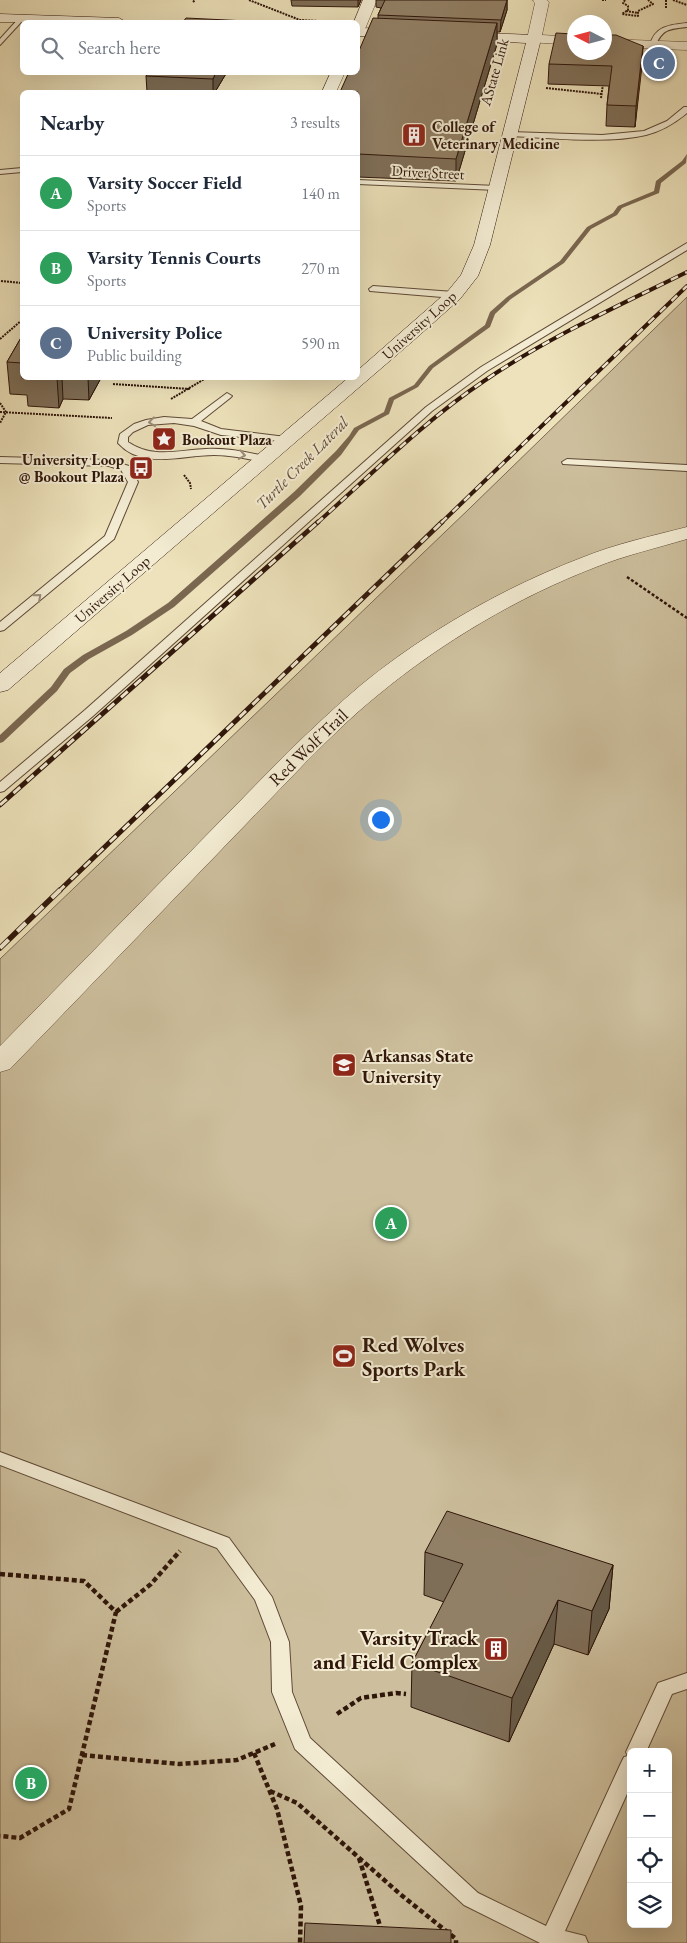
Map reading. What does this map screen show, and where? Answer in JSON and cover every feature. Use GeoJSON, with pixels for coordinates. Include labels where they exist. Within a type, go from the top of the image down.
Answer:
{"type":"FeatureCollection","features":[{"type":"Feature","properties":{"kind":"street"},"geometry":{"type":"LineString","coordinates":[[360,25],[370,0]]}},
{"type":"Feature","properties":{"kind":"street","name":"University Loop"},"geometry":{"type":"LineString","coordinates":[[360,376],[454,295],[469,276],[482,245],[497,188],[534,39],[542,2],[540,0]]}},
{"type":"Feature","properties":{"kind":"street"},"geometry":{"type":"LineString","coordinates":[[0,18],[34,20]]}},
{"type":"Feature","properties":{"kind":"street"},"geometry":{"type":"LineString","coordinates":[[360,30],[419,34]]}},
{"type":"Feature","properties":{"kind":"street"},"geometry":{"type":"LineString","coordinates":[[446,35],[567,41]]}},
{"type":"Feature","properties":{"kind":"street"},"geometry":{"type":"LineString","coordinates":[[612,42],[687,46]]}},
{"type":"Feature","properties":{"kind":"street"},"geometry":{"type":"LineString","coordinates":[[330,90],[337,75]]}},
{"type":"Feature","properties":{"kind":"street","name":"University Loop"},"geometry":{"type":"LineString","coordinates":[[0,685],[356,380]]}},
{"type":"Feature","properties":{"kind":"street","name":"Red Wolf Trail"},"geometry":{"type":"LineString","coordinates":[[0,1063],[297,757],[347,709],[393,672],[501,603],[544,581],[590,562],[687,532]]}},
{"type":"Feature","properties":{"kind":"lane"},"geometry":{"type":"LineString","coordinates":[[0,43],[20,20]]}},
{"type":"Feature","properties":{"kind":"lane"},"geometry":{"type":"LineString","coordinates":[[653,45],[655,36],[661,30],[687,25]]}},
{"type":"Feature","properties":{"kind":"lane"},"geometry":{"type":"LineString","coordinates":[[510,134],[602,137],[645,134],[670,123],[687,109]]}},
{"type":"Feature","properties":{"kind":"lane"},"geometry":{"type":"LineString","coordinates":[[0,172],[20,170]]}},
{"type":"Feature","properties":{"kind":"lane","name":"Driver Street"},"geometry":{"type":"LineString","coordinates":[[360,182],[497,188]]}},
{"type":"Feature","properties":{"kind":"lane"},"geometry":{"type":"LineString","coordinates":[[0,788],[97,706],[429,409],[484,368],[687,246]]}},
{"type":"Feature","properties":{"kind":"lane"},"geometry":{"type":"LineString","coordinates":[[374,289],[454,295]]}},
{"type":"Feature","properties":{"kind":"lane"},"geometry":{"type":"LineString","coordinates":[[193,422],[227,396]]}},
{"type":"Feature","properties":{"kind":"lane"},"geometry":{"type":"LineString","coordinates":[[264,459],[216,452],[150,456],[132,451],[124,443],[123,436],[129,428],[144,423],[169,420],[193,422],[219,432],[259,435],[286,440]]}},
{"type":"Feature","properties":{"kind":"lane"},"geometry":{"type":"LineString","coordinates":[[0,460],[110,463],[126,468],[133,482],[110,537],[0,628]]}},
{"type":"Feature","properties":{"kind":"lane"},"geometry":{"type":"LineString","coordinates":[[568,462],[687,468]]}},
{"type":"Feature","properties":{"kind":"lane"},"geometry":{"type":"LineString","coordinates":[[0,1458],[223,1543],[263,1597],[280,1642],[282,1692],[302,1743],[471,1899],[551,1938],[578,1943]]}},
{"type":"Feature","properties":{"kind":"lane"},"geometry":{"type":"LineString","coordinates":[[638,1748],[665,1688],[687,1681]]}},
{"type":"Feature","properties":{"kind":"lane"},"geometry":{"type":"LineString","coordinates":[[551,1938],[627,1772]]}},
{"type":"Feature","properties":{"kind":"path"},"geometry":{"type":"LineString","coordinates":[[249,0],[300,20]]}},
{"type":"Feature","properties":{"kind":"path"},"geometry":{"type":"LineString","coordinates":[[625,0],[623,3],[628,6],[628,10],[622,14],[629,16],[638,16],[640,9],[653,4],[648,0]]}},
{"type":"Feature","properties":{"kind":"path"},"geometry":{"type":"LineString","coordinates":[[674,0],[687,5]]}},
{"type":"Feature","properties":{"kind":"path"},"geometry":{"type":"LineString","coordinates":[[625,11],[638,12]]}},
{"type":"Feature","properties":{"kind":"path"},"geometry":{"type":"LineString","coordinates":[[601,98],[605,78]]}},
{"type":"Feature","properties":{"kind":"path"},"geometry":{"type":"LineString","coordinates":[[539,88],[560,87],[560,91],[569,90],[602,94]]}},
{"type":"Feature","properties":{"kind":"path"},"geometry":{"type":"LineString","coordinates":[[1,281],[20,283]]}},
{"type":"Feature","properties":{"kind":"path"},"geometry":{"type":"LineString","coordinates":[[0,339],[20,322]]}},
{"type":"Feature","properties":{"kind":"path"},"geometry":{"type":"LineString","coordinates":[[113,384],[191,389]]}},
{"type":"Feature","properties":{"kind":"path"},"geometry":{"type":"LineString","coordinates":[[0,403],[6,412]]}},
{"type":"Feature","properties":{"kind":"path"},"geometry":{"type":"LineString","coordinates":[[0,412],[116,418]]}},
{"type":"Feature","properties":{"kind":"path"},"geometry":{"type":"LineString","coordinates":[[0,422],[6,412]]}},
{"type":"Feature","properties":{"kind":"path"},"geometry":{"type":"LineString","coordinates":[[627,577],[687,618]]}},
{"type":"Feature","properties":{"kind":"path"},"geometry":{"type":"LineString","coordinates":[[0,1836],[20,1838],[69,1809],[116,1612],[142,1594],[164,1572],[195,1532]]}},
{"type":"Feature","properties":{"kind":"path"},"geometry":{"type":"LineString","coordinates":[[0,1574],[84,1581],[116,1612]]}},
{"type":"Feature","properties":{"kind":"path"},"geometry":{"type":"LineString","coordinates":[[337,1714],[361,1698],[396,1693],[406,1694]]}},
{"type":"Feature","properties":{"kind":"path"},"geometry":{"type":"LineString","coordinates":[[82,1755],[179,1764],[237,1760],[280,1742]]}},
{"type":"Feature","properties":{"kind":"path"},"geometry":{"type":"LineString","coordinates":[[254,1753],[277,1809],[301,1906],[300,1943]]}},
{"type":"Feature","properties":{"kind":"path"},"geometry":{"type":"LineString","coordinates":[[270,1791],[297,1803],[456,1939],[456,1943]]}},
{"type":"Feature","properties":{"kind":"path"},"geometry":{"type":"LineString","coordinates":[[359,1858],[382,1934]]}},
{"type":"Feature","properties":{"kind":"shaded area","name":"Red Wolves Sports Park"},"geometry":{"type":"Polygon","coordinates":[[[687,297],[687,1943],[0,1943],[0,959],[687,297]]]}},
{"type":"Feature","properties":{"kind":"building"},"geometry":{"type":"Polygon","coordinates":[[[385,0],[507,0],[501,20],[378,15],[385,0]]]}},
{"type":"Feature","properties":{"kind":"building"},"geometry":{"type":"Polygon","coordinates":[[[186,18],[227,20],[184,20],[186,18]]]}},
{"type":"Feature","properties":{"kind":"building","name":"College of Veterinary Medicine"},"geometry":{"type":"Polygon","coordinates":[[[373,18],[497,23],[456,159],[360,154],[360,90],[341,90],[348,75],[360,75],[360,48],[373,18]]]}},
{"type":"Feature","properties":{"kind":"building"},"geometry":{"type":"Polygon","coordinates":[[[556,33],[567,34],[567,60],[612,60],[612,35],[643,46],[636,106],[607,105],[612,66],[549,64],[556,33]]]}},
{"type":"Feature","properties":{"kind":"building"},"geometry":{"type":"Polygon","coordinates":[[[147,75],[215,75],[213,79],[147,75]]]}},
{"type":"Feature","properties":{"kind":"building"},"geometry":{"type":"Polygon","coordinates":[[[20,339],[20,363],[7,362],[20,339]]]}},
{"type":"Feature","properties":{"kind":"building"},"geometry":{"type":"Polygon","coordinates":[[[447,1511],[613,1565],[592,1611],[558,1600],[512,1698],[412,1663],[463,1564],[425,1552],[447,1511]]]}},
{"type":"Feature","properties":{"kind":"building"},"geometry":{"type":"Polygon","coordinates":[[[305,1923],[451,1930],[451,1943],[304,1943],[305,1923]]]}},
{"type":"Feature","properties":{"kind":"waterway","name":"Turtle Creek Lateral"},"geometry":{"type":"LineString","coordinates":[[0,740],[54,689],[67,671],[86,657],[129,633],[171,605],[297,494],[339,453],[356,429],[387,413],[391,399],[416,386],[431,367],[488,326],[492,313],[509,298],[562,262],[589,228],[615,214],[620,207],[657,192],[658,182],[684,162],[687,156]]}},
{"type":"Feature","properties":{"kind":"railway"},"geometry":{"type":"LineString","coordinates":[[317,523],[440,413],[484,381],[558,337],[687,272]]}},
{"type":"Feature","properties":{"kind":"railway"},"geometry":{"type":"LineString","coordinates":[[441,523],[687,286]]}},
{"type":"Feature","properties":{"kind":"railway"},"geometry":{"type":"LineString","coordinates":[[0,805],[318,522]]}},
{"type":"Feature","properties":{"kind":"railway"},"geometry":{"type":"LineString","coordinates":[[58,892],[442,522]]}},
{"type":"Feature","properties":{"kind":"railway"},"geometry":{"type":"LineString","coordinates":[[0,948],[60,890]]}},
{"type":"Feature","properties":{"kind":"place","name":"University Police"},"geometry":{"type":"Point","coordinates":[659,63]}},
{"type":"Feature","properties":{"kind":"place","name":"College of Veterinary Medicine"},"geometry":{"type":"Point","coordinates":[414,135]}},
{"type":"Feature","properties":{"kind":"place","name":"Bookout Plaza"},"geometry":{"type":"Point","coordinates":[164,439]}},
{"type":"Feature","properties":{"kind":"place","name":"University Loop @ Bookout Plaza"},"geometry":{"type":"Point","coordinates":[141,468]}},
{"type":"Feature","properties":{"kind":"place","name":"Arkansas State University"},"geometry":{"type":"Point","coordinates":[344,1065]}},
{"type":"Feature","properties":{"kind":"place","name":"Varsity Soccer Field"},"geometry":{"type":"Point","coordinates":[391,1223]}},
{"type":"Feature","properties":{"kind":"place","name":"Red Wolves Sports Park"},"geometry":{"type":"Point","coordinates":[344,1356]}},
{"type":"Feature","properties":{"kind":"place","name":"Varsity Track and Field Complex"},"geometry":{"type":"Point","coordinates":[496,1649]}},
{"type":"Feature","properties":{"kind":"place","name":"Varsity Tennis Courts"},"geometry":{"type":"Point","coordinates":[31,1783]}}]}
